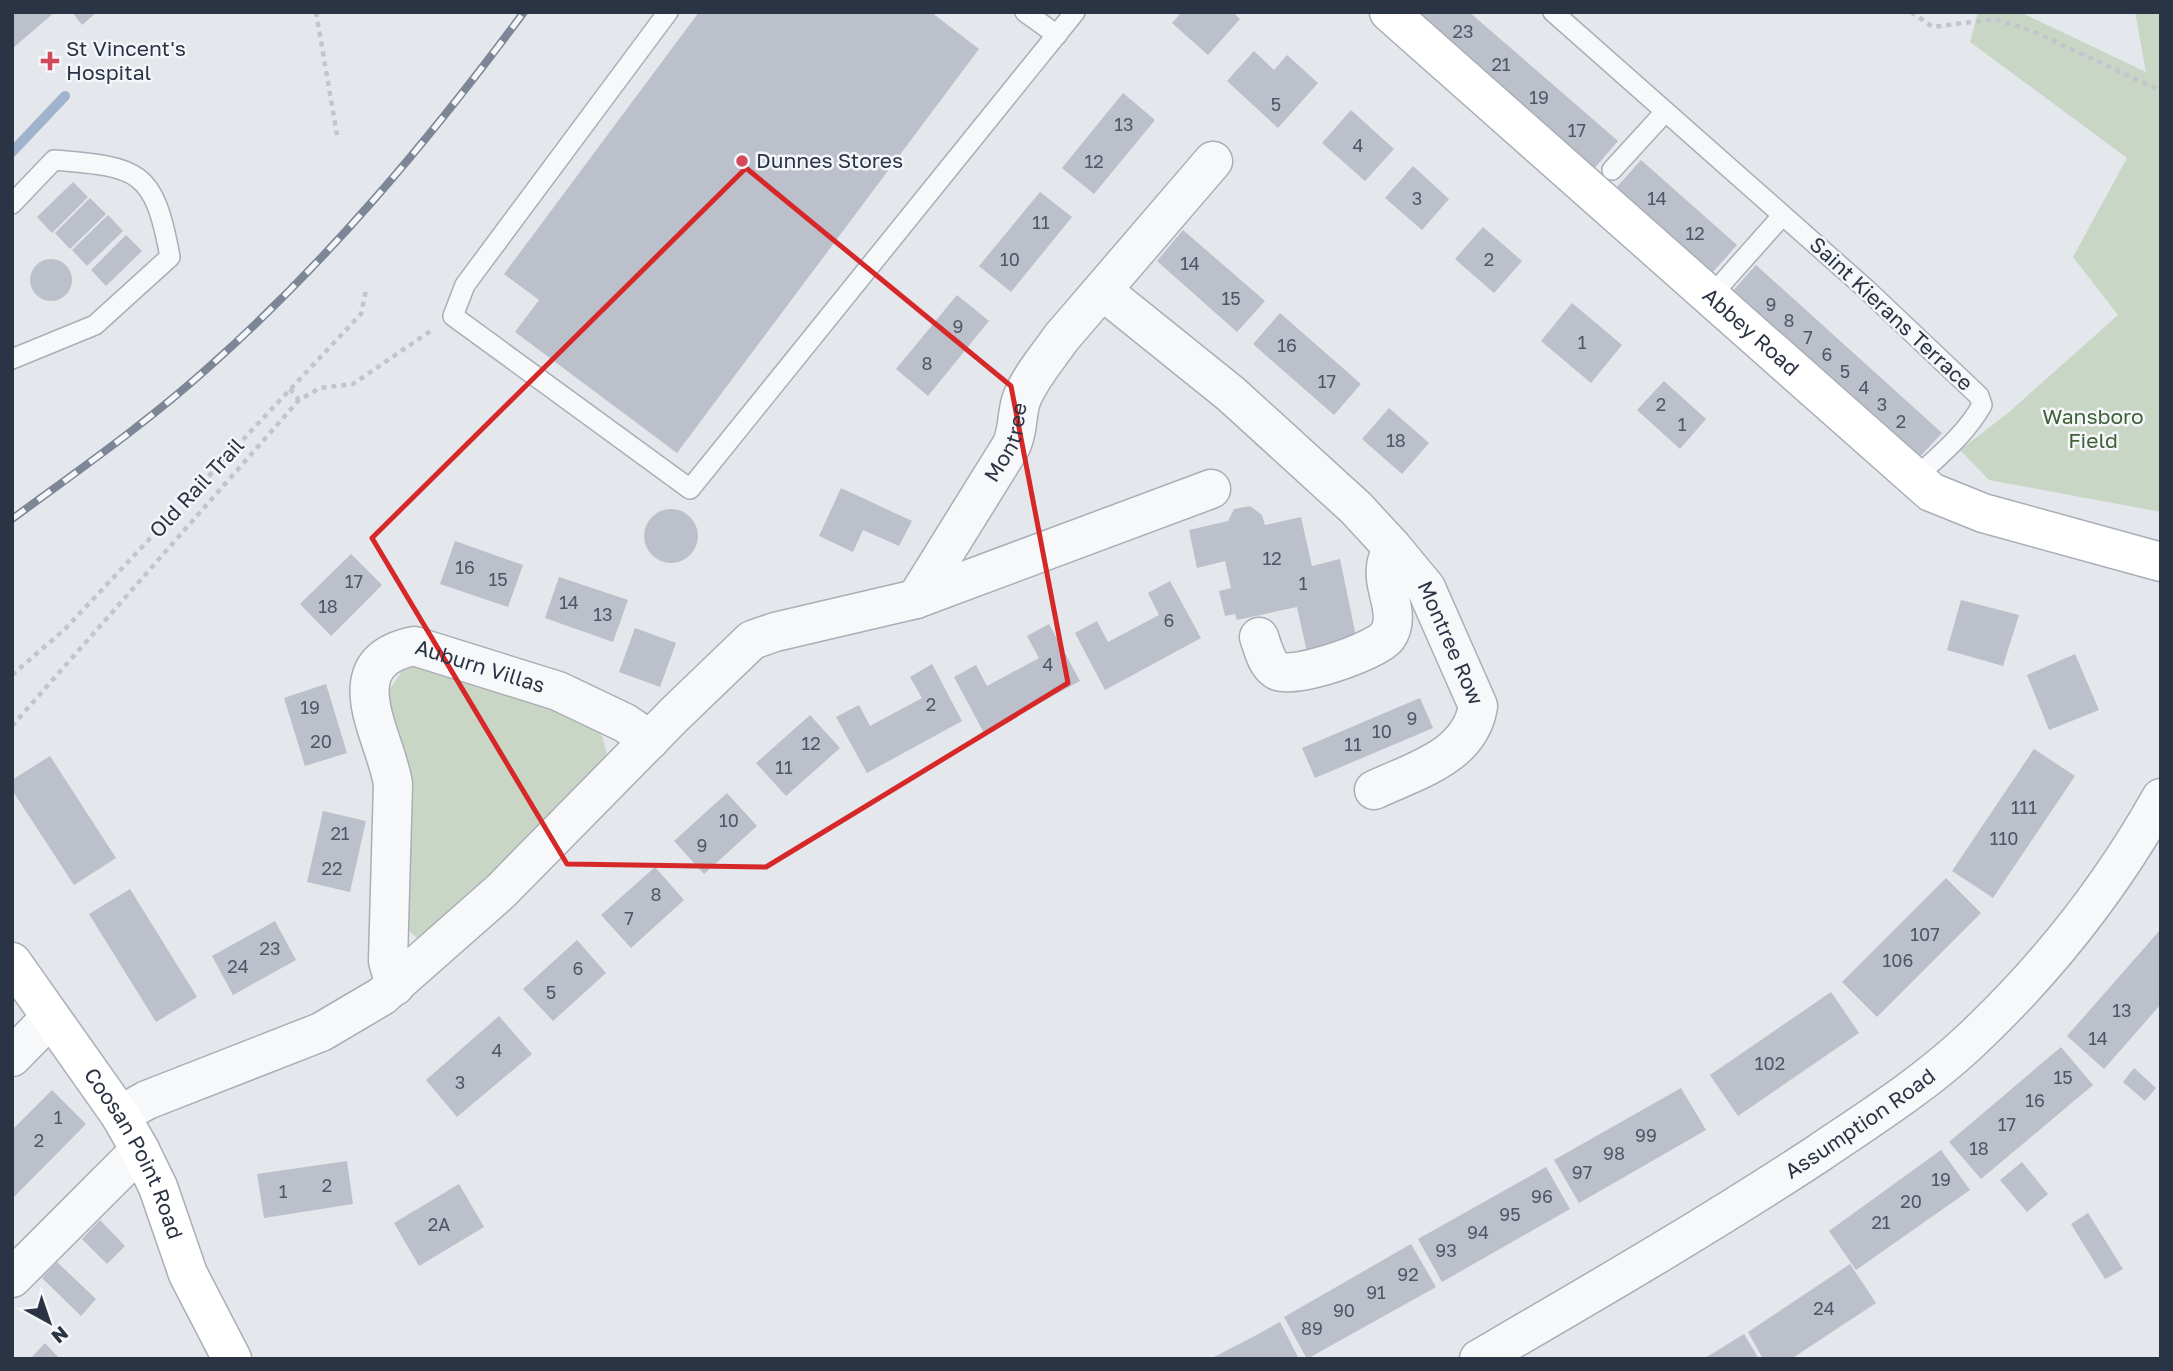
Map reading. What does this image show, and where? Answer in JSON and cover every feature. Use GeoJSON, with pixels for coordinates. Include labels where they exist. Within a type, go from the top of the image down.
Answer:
{"type":"FeatureCollection","features":[{"type":"Feature","properties":{"kind":"street","name":"Abbey Road"},"geometry":{"type":"LineString","coordinates":[[1389,12],[1931,492],[1983,513],[2161,562]]}},
{"type":"Feature","properties":{"kind":"street","name":"Montree"},"geometry":{"type":"LineString","coordinates":[[916,599],[1011,446],[1018,429],[1021,401],[1027,388],[1061,338],[1213,161]]}},
{"type":"Feature","properties":{"kind":"street","name":"Montree Row"},"geometry":{"type":"LineString","coordinates":[[1103,291],[1231,394],[1356,508],[1426,588],[1478,706],[1469,732],[1450,754],[1374,790]]}},
{"type":"Feature","properties":{"kind":"street"},"geometry":{"type":"LineString","coordinates":[[120,1115],[147,1100],[321,1032],[347,1019],[395,986],[501,891],[752,640],[916,599],[1211,489]]}},
{"type":"Feature","properties":{"kind":"street"},"geometry":{"type":"LineString","coordinates":[[1259,637],[1268,661],[1277,671],[1287,674],[1304,672],[1376,646],[1387,637],[1391,627],[1392,607],[1385,569],[1392,547]]}},
{"type":"Feature","properties":{"kind":"street","name":"Auburn Villas"},"geometry":{"type":"LineString","coordinates":[[395,986],[388,961],[393,784],[390,765],[372,718],[368,690],[385,660],[394,653],[414,646],[558,691],[625,723],[650,740]]}},
{"type":"Feature","properties":{"kind":"street","name":"Assumption Road"},"geometry":{"type":"LineString","coordinates":[[1479,1359],[1735,1209],[1852,1130],[1966,1045],[2038,971],[2095,901],[2161,798]]}},
{"type":"Feature","properties":{"kind":"street","name":"Coosan Point Road"},"geometry":{"type":"LineString","coordinates":[[12,962],[120,1115],[140,1150],[158,1187],[188,1274],[232,1359]]}},
{"type":"Feature","properties":{"kind":"street"},"geometry":{"type":"LineString","coordinates":[[12,1057],[50,1018]]}},
{"type":"Feature","properties":{"kind":"street"},"geometry":{"type":"LineString","coordinates":[[12,1278],[140,1150]]}},
{"type":"Feature","properties":{"kind":"lane"},"geometry":{"type":"LineString","coordinates":[[668,12],[465,285],[453,316],[690,489],[1075,12]]}},
{"type":"Feature","properties":{"kind":"lane"},"geometry":{"type":"LineString","coordinates":[[1026,12],[1056,35]]}},
{"type":"Feature","properties":{"kind":"lane","name":"Saint Kierans Terrace"},"geometry":{"type":"LineString","coordinates":[[1553,12],[1865,288],[1979,396],[1982,405],[1955,442],[1914,479]]}},
{"type":"Feature","properties":{"kind":"lane"},"geometry":{"type":"LineString","coordinates":[[1612,170],[1665,112]]}},
{"type":"Feature","properties":{"kind":"lane"},"geometry":{"type":"LineString","coordinates":[[12,204],[54,160],[110,165],[140,177],[162,214],[170,257],[95,325],[12,359]]}},
{"type":"Feature","properties":{"kind":"lane"},"geometry":{"type":"LineString","coordinates":[[1710,297],[1782,216]]}},
{"type":"Feature","properties":{"kind":"path"},"geometry":{"type":"LineString","coordinates":[[316,12],[337,135]]}},
{"type":"Feature","properties":{"kind":"path"},"geometry":{"type":"LineString","coordinates":[[1911,12],[1933,27],[1994,19],[2034,31],[2161,90]]}},
{"type":"Feature","properties":{"kind":"path","name":"Old Rail Trail"},"geometry":{"type":"LineString","coordinates":[[12,676],[65,629],[360,314],[366,290]]}},
{"type":"Feature","properties":{"kind":"path"},"geometry":{"type":"LineString","coordinates":[[12,726],[299,400],[320,388],[353,384],[453,316]]}},
{"type":"Feature","properties":{"kind":"path"},"geometry":{"type":"LineString","coordinates":[[290,388],[299,400]]}},
{"type":"Feature","properties":{"kind":"highlighted area"},"geometry":{"type":"Polygon","coordinates":[[[746,168],[1011,386],[1068,683],[766,867],[567,864],[372,538],[746,168]]]}},
{"type":"Feature","properties":{"kind":"green space","name":"Wansboro Field"},"geometry":{"type":"Polygon","coordinates":[[[1978,12],[2020,12],[2146,72],[2135,12],[2161,12],[2161,512],[1989,480],[1960,450],[2008,413],[2118,315],[2073,257],[2127,158],[1970,42],[1978,12]]]}},
{"type":"Feature","properties":{"kind":"green space"},"geometry":{"type":"Polygon","coordinates":[[[427,663],[576,712],[601,732],[607,754],[601,769],[424,938],[417,938],[405,927],[387,693],[402,671],[427,663]]]}},
{"type":"Feature","properties":{"kind":"building"},"geometry":{"type":"Polygon","coordinates":[[[12,12],[55,12],[13,48],[12,12]]]}},
{"type":"Feature","properties":{"kind":"building"},"geometry":{"type":"Polygon","coordinates":[[[72,12],[97,12],[82,25],[72,12]]]}},
{"type":"Feature","properties":{"kind":"building","name":"Dunnes Stores"},"geometry":{"type":"Polygon","coordinates":[[[699,12],[931,12],[979,49],[677,453],[515,332],[539,300],[504,274],[699,12]]]}},
{"type":"Feature","properties":{"kind":"building"},"geometry":{"type":"Polygon","coordinates":[[[1182,12],[1233,12],[1240,19],[1208,55],[1172,23],[1182,12]]]}},
{"type":"Feature","properties":{"kind":"building"},"geometry":{"type":"Polygon","coordinates":[[[1410,12],[1469,12],[1618,141],[1593,170],[1410,12]]]}},
{"type":"Feature","properties":{"kind":"building"},"geometry":{"type":"Polygon","coordinates":[[[1254,51],[1274,70],[1287,55],[1318,83],[1278,128],[1227,81],[1254,51]]]}},
{"type":"Feature","properties":{"kind":"building"},"geometry":{"type":"Polygon","coordinates":[[[1123,93],[1155,120],[1094,194],[1062,168],[1123,93]]]}},
{"type":"Feature","properties":{"kind":"building"},"geometry":{"type":"Polygon","coordinates":[[[1351,110],[1394,149],[1365,181],[1322,143],[1351,110]]]}},
{"type":"Feature","properties":{"kind":"building"},"geometry":{"type":"Polygon","coordinates":[[[1641,160],[1737,245],[1712,273],[1616,188],[1641,160]]]}},
{"type":"Feature","properties":{"kind":"building"},"geometry":{"type":"Polygon","coordinates":[[[1413,166],[1449,199],[1422,230],[1385,198],[1413,166]]]}},
{"type":"Feature","properties":{"kind":"building"},"geometry":{"type":"Polygon","coordinates":[[[73,182],[88,197],[52,233],[37,217],[73,182]]]}},
{"type":"Feature","properties":{"kind":"building"},"geometry":{"type":"Polygon","coordinates":[[[1040,192],[1072,217],[1011,292],[979,266],[1040,192]]]}},
{"type":"Feature","properties":{"kind":"building"},"geometry":{"type":"Polygon","coordinates":[[[90,198],[106,214],[70,249],[55,233],[90,198]]]}},
{"type":"Feature","properties":{"kind":"building"},"geometry":{"type":"Polygon","coordinates":[[[108,215],[123,231],[87,266],[72,250],[108,215]]]}},
{"type":"Feature","properties":{"kind":"building"},"geometry":{"type":"Polygon","coordinates":[[[1483,227],[1522,261],[1494,293],[1455,259],[1483,227]]]}},
{"type":"Feature","properties":{"kind":"building"},"geometry":{"type":"Polygon","coordinates":[[[1183,230],[1265,301],[1237,332],[1157,261],[1183,230]]]}},
{"type":"Feature","properties":{"kind":"building"},"geometry":{"type":"Polygon","coordinates":[[[126,235],[142,251],[106,286],[91,270],[126,235]]]}},
{"type":"Feature","properties":{"kind":"building"},"geometry":{"type":"Polygon","coordinates":[[[51,259],[66,265],[72,280],[66,295],[51,301],[36,295],[30,280],[36,265],[51,259]]]}},
{"type":"Feature","properties":{"kind":"building"},"geometry":{"type":"Polygon","coordinates":[[[1756,265],[1942,433],[1916,461],[1730,294],[1756,265]]]}},
{"type":"Feature","properties":{"kind":"building"},"geometry":{"type":"Polygon","coordinates":[[[957,295],[989,321],[928,396],[896,369],[957,295]]]}},
{"type":"Feature","properties":{"kind":"building"},"geometry":{"type":"Polygon","coordinates":[[[1572,303],[1622,345],[1591,383],[1541,341],[1572,303]]]}},
{"type":"Feature","properties":{"kind":"building"},"geometry":{"type":"Polygon","coordinates":[[[1280,313],[1361,384],[1334,415],[1253,344],[1280,313]]]}},
{"type":"Feature","properties":{"kind":"building"},"geometry":{"type":"Polygon","coordinates":[[[1664,381],[1706,419],[1680,449],[1637,410],[1664,381]]]}},
{"type":"Feature","properties":{"kind":"building"},"geometry":{"type":"Polygon","coordinates":[[[1389,408],[1429,443],[1402,474],[1362,439],[1389,408]]]}},
{"type":"Feature","properties":{"kind":"building"},"geometry":{"type":"Polygon","coordinates":[[[841,488],[912,521],[899,546],[863,530],[853,552],[819,536],[841,488]]]}},
{"type":"Feature","properties":{"kind":"building"},"geometry":{"type":"Polygon","coordinates":[[[1250,506],[1262,515],[1265,525],[1301,517],[1312,566],[1340,559],[1358,646],[1308,657],[1297,607],[1237,620],[1235,614],[1225,616],[1219,591],[1231,588],[1225,561],[1197,568],[1189,530],[1228,521],[1234,509],[1250,506]]]}},
{"type":"Feature","properties":{"kind":"building"},"geometry":{"type":"Polygon","coordinates":[[[671,509],[690,517],[698,536],[690,555],[671,563],[652,555],[644,536],[652,517],[671,509]]]}},
{"type":"Feature","properties":{"kind":"building"},"geometry":{"type":"Polygon","coordinates":[[[455,541],[523,565],[508,607],[440,584],[455,541]]]}},
{"type":"Feature","properties":{"kind":"building"},"geometry":{"type":"Polygon","coordinates":[[[351,554],[382,585],[331,636],[300,604],[351,554]]]}},
{"type":"Feature","properties":{"kind":"building"},"geometry":{"type":"Polygon","coordinates":[[[559,577],[628,600],[613,642],[545,618],[559,577]]]}},
{"type":"Feature","properties":{"kind":"building"},"geometry":{"type":"Polygon","coordinates":[[[1170,581],[1201,638],[1105,690],[1075,633],[1097,621],[1108,642],[1159,615],[1148,593],[1170,581]]]}},
{"type":"Feature","properties":{"kind":"building"},"geometry":{"type":"Polygon","coordinates":[[[1961,600],[2019,615],[2003,666],[1947,650],[1961,600]]]}},
{"type":"Feature","properties":{"kind":"building"},"geometry":{"type":"Polygon","coordinates":[[[1049,624],[1080,681],[984,733],[954,677],[976,665],[987,686],[1039,658],[1027,636],[1049,624]]]}},
{"type":"Feature","properties":{"kind":"building"},"geometry":{"type":"Polygon","coordinates":[[[635,628],[676,643],[660,687],[619,672],[635,628]]]}},
{"type":"Feature","properties":{"kind":"building"},"geometry":{"type":"Polygon","coordinates":[[[2075,654],[2099,710],[2049,730],[2027,675],[2075,654]]]}},
{"type":"Feature","properties":{"kind":"building"},"geometry":{"type":"Polygon","coordinates":[[[932,664],[962,721],[867,773],[836,717],[859,705],[870,726],[922,698],[910,677],[932,664]]]}},
{"type":"Feature","properties":{"kind":"building"},"geometry":{"type":"Polygon","coordinates":[[[326,684],[347,753],[305,766],[284,698],[326,684]]]}},
{"type":"Feature","properties":{"kind":"building"},"geometry":{"type":"Polygon","coordinates":[[[1420,698],[1433,728],[1315,778],[1302,748],[1420,698]]]}},
{"type":"Feature","properties":{"kind":"building"},"geometry":{"type":"Polygon","coordinates":[[[810,715],[840,748],[786,796],[756,763],[810,715]]]}},
{"type":"Feature","properties":{"kind":"building"},"geometry":{"type":"Polygon","coordinates":[[[2034,749],[2075,776],[1993,898],[1952,871],[2034,749]]]}},
{"type":"Feature","properties":{"kind":"building"},"geometry":{"type":"Polygon","coordinates":[[[50,756],[116,858],[74,885],[12,790],[12,780],[50,756]]]}},
{"type":"Feature","properties":{"kind":"building"},"geometry":{"type":"Polygon","coordinates":[[[727,793],[757,826],[704,874],[674,841],[727,793]]]}},
{"type":"Feature","properties":{"kind":"building"},"geometry":{"type":"Polygon","coordinates":[[[323,811],[366,821],[350,892],[307,882],[323,811]]]}},
{"type":"Feature","properties":{"kind":"building"},"geometry":{"type":"Polygon","coordinates":[[[655,867],[684,900],[631,948],[601,915],[655,867]]]}},
{"type":"Feature","properties":{"kind":"building"},"geometry":{"type":"Polygon","coordinates":[[[1946,878],[1981,913],[1877,1017],[1842,982],[1946,878]]]}},
{"type":"Feature","properties":{"kind":"building"},"geometry":{"type":"Polygon","coordinates":[[[130,889],[197,997],[156,1022],[89,914],[130,889]]]}},
{"type":"Feature","properties":{"kind":"building"},"geometry":{"type":"Polygon","coordinates":[[[275,921],[296,960],[233,995],[212,956],[275,921]]]}},
{"type":"Feature","properties":{"kind":"building"},"geometry":{"type":"Polygon","coordinates":[[[2161,929],[2161,1004],[2104,1069],[2067,1036],[2161,929]]]}},
{"type":"Feature","properties":{"kind":"building"},"geometry":{"type":"Polygon","coordinates":[[[577,940],[606,973],[553,1021],[523,989],[577,940]]]}},
{"type":"Feature","properties":{"kind":"building"},"geometry":{"type":"Polygon","coordinates":[[[1831,992],[1859,1033],[1738,1116],[1710,1075],[1831,992]]]}},
{"type":"Feature","properties":{"kind":"building"},"geometry":{"type":"Polygon","coordinates":[[[499,1016],[532,1054],[457,1117],[426,1080],[499,1016]]]}},
{"type":"Feature","properties":{"kind":"building"},"geometry":{"type":"Polygon","coordinates":[[[2061,1047],[2093,1085],[1981,1179],[1949,1142],[2061,1047]]]}},
{"type":"Feature","properties":{"kind":"building"},"geometry":{"type":"Polygon","coordinates":[[[2134,1068],[2156,1088],[2145,1101],[2123,1082],[2134,1068]]]}},
{"type":"Feature","properties":{"kind":"building"},"geometry":{"type":"Polygon","coordinates":[[[1681,1088],[1706,1130],[1579,1203],[1554,1160],[1681,1088]]]}},
{"type":"Feature","properties":{"kind":"building"},"geometry":{"type":"Polygon","coordinates":[[[52,1090],[86,1124],[12,1199],[12,1130],[52,1090]]]}},
{"type":"Feature","properties":{"kind":"building"},"geometry":{"type":"Polygon","coordinates":[[[1941,1150],[1970,1190],[1856,1270],[1829,1231],[1941,1150]]]}},
{"type":"Feature","properties":{"kind":"building"},"geometry":{"type":"Polygon","coordinates":[[[347,1161],[353,1204],[264,1218],[257,1174],[347,1161]]]}},
{"type":"Feature","properties":{"kind":"building"},"geometry":{"type":"Polygon","coordinates":[[[2022,1162],[2048,1194],[2027,1212],[2000,1180],[2022,1162]]]}},
{"type":"Feature","properties":{"kind":"building"},"geometry":{"type":"Polygon","coordinates":[[[1546,1167],[1570,1209],[1442,1282],[1418,1239],[1546,1167]]]}},
{"type":"Feature","properties":{"kind":"building"},"geometry":{"type":"Polygon","coordinates":[[[459,1184],[484,1227],[419,1266],[394,1223],[459,1184]]]}},
{"type":"Feature","properties":{"kind":"building"},"geometry":{"type":"Polygon","coordinates":[[[2088,1213],[2123,1269],[2105,1279],[2071,1224],[2088,1213]]]}},
{"type":"Feature","properties":{"kind":"building"},"geometry":{"type":"Polygon","coordinates":[[[100,1220],[125,1246],[107,1264],[82,1239],[100,1220]]]}},
{"type":"Feature","properties":{"kind":"building"},"geometry":{"type":"Polygon","coordinates":[[[1411,1244],[1436,1287],[1307,1359],[1284,1317],[1411,1244]]]}},
{"type":"Feature","properties":{"kind":"building"},"geometry":{"type":"Polygon","coordinates":[[[57,1262],[96,1299],[81,1316],[42,1278],[57,1262]]]}},
{"type":"Feature","properties":{"kind":"building"},"geometry":{"type":"Polygon","coordinates":[[[1850,1264],[1876,1303],[1791,1359],[1763,1359],[1748,1332],[1850,1264]]]}},
{"type":"Feature","properties":{"kind":"building"},"geometry":{"type":"Polygon","coordinates":[[[1280,1322],[1299,1359],[1210,1359],[1249,1339],[1280,1322]]]}},
{"type":"Feature","properties":{"kind":"building"},"geometry":{"type":"Polygon","coordinates":[[[1744,1334],[1759,1359],[1703,1359],[1715,1352],[1744,1334]]]}},
{"type":"Feature","properties":{"kind":"building"},"geometry":{"type":"Polygon","coordinates":[[[45,1343],[60,1359],[30,1359],[45,1343]]]}},
{"type":"Feature","properties":{"kind":"waterway"},"geometry":{"type":"LineString","coordinates":[[12,152],[65,96]]}},
{"type":"Feature","properties":{"kind":"railway"},"geometry":{"type":"LineString","coordinates":[[12,519],[162,407],[254,326],[376,197],[452,106],[524,12]]}},
{"type":"Feature","properties":{"kind":"place","name":"St Vincent's Hospital"},"geometry":{"type":"Point","coordinates":[50,61]}},
{"type":"Feature","properties":{"kind":"place","name":"Dunnes Stores"},"geometry":{"type":"Point","coordinates":[742,161]}}]}
